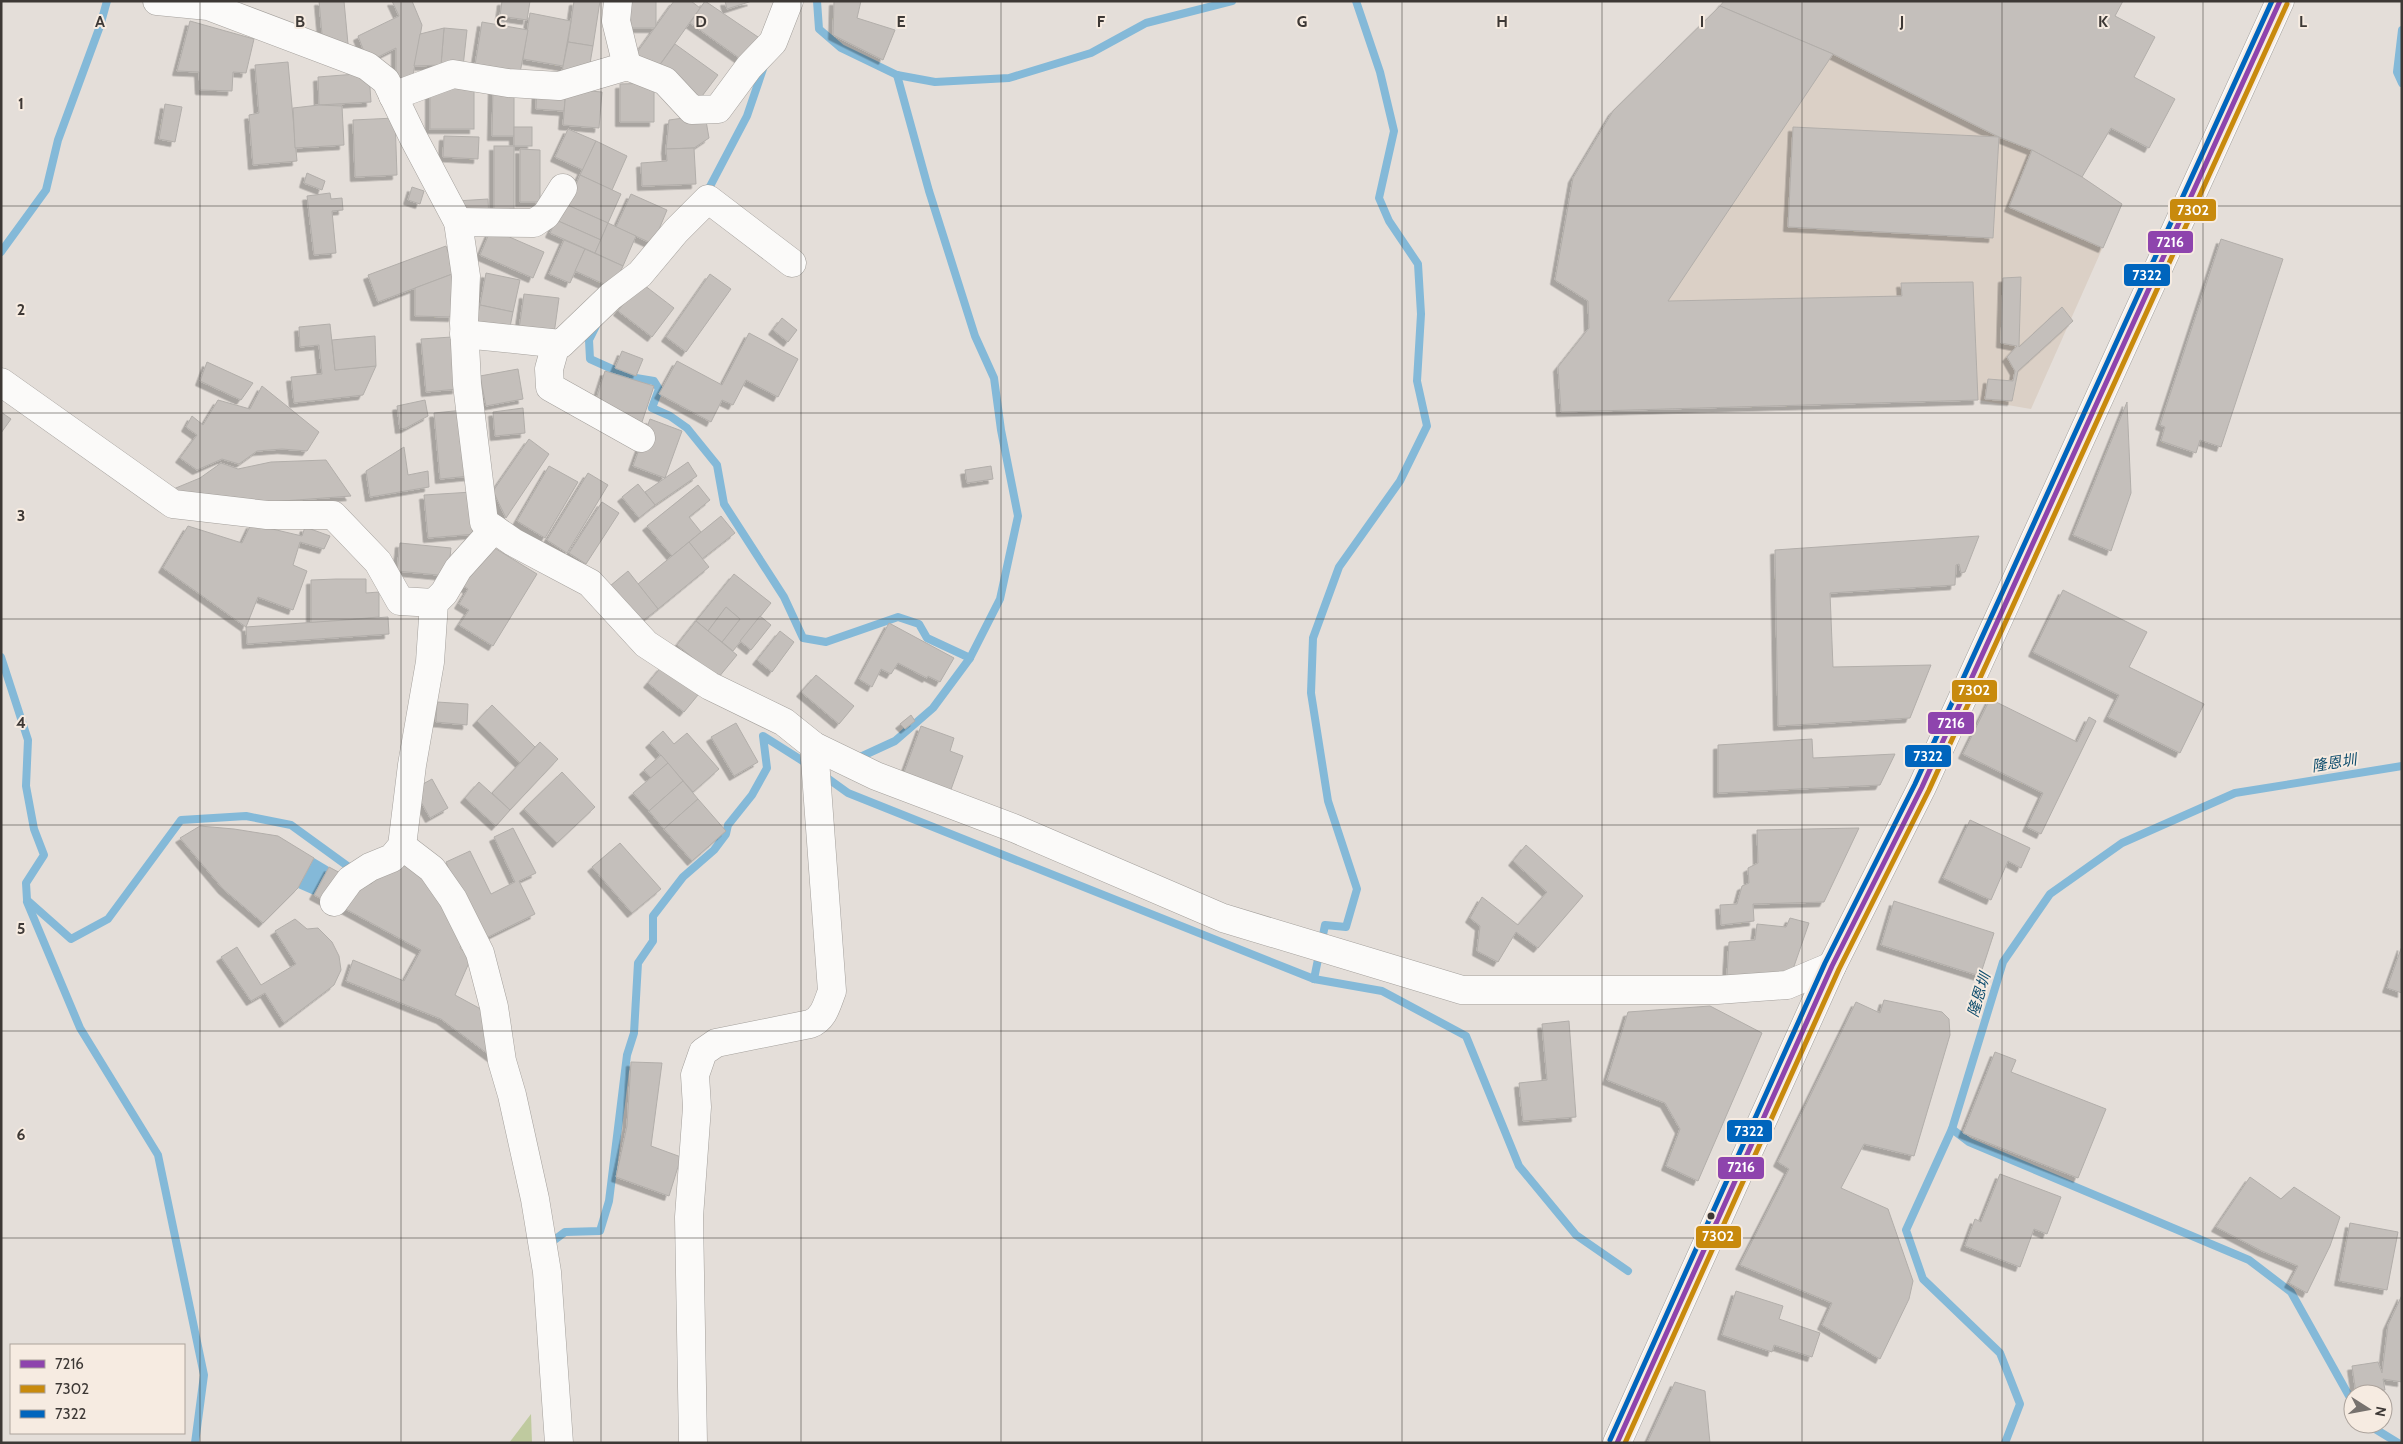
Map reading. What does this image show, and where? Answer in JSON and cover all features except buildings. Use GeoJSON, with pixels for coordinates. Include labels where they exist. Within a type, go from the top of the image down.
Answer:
{"type":"FeatureCollection","features":[{"type":"Feature","properties":{"kind":"street"},"geometry":{"type":"LineString","coordinates":[[157,1],[209,4],[367,66],[386,81],[458,222],[466,276],[464,334],[467,384],[484,522],[513,542],[590,583],[646,644],[710,686],[784,722],[814,746],[876,776],[1016,829],[1222,918],[1462,990],[1717,990],[1787,985],[1832,966]]}},
{"type":"Feature","properties":{"kind":"street"},"geometry":{"type":"LineString","coordinates":[[618,1],[616,21],[628,66]]}},
{"type":"Feature","properties":{"kind":"street"},"geometry":{"type":"LineString","coordinates":[[393,96],[454,74],[508,83],[559,86],[628,66],[665,81],[692,110],[718,109],[749,67],[773,42],[789,1]]}},
{"type":"Feature","properties":{"kind":"street"},"geometry":{"type":"LineString","coordinates":[[1617,1443],[1832,966],[1922,788],[2280,1]]}},
{"type":"Feature","properties":{"kind":"street"},"geometry":{"type":"LineString","coordinates":[[458,222],[534,223],[546,214],[563,188]]}},
{"type":"Feature","properties":{"kind":"street"},"geometry":{"type":"LineString","coordinates":[[464,334],[561,344],[611,296],[640,274],[680,226],[708,200],[792,263]]}},
{"type":"Feature","properties":{"kind":"street"},"geometry":{"type":"LineString","coordinates":[[556,344],[549,369],[550,387],[641,438]]}},
{"type":"Feature","properties":{"kind":"street"},"geometry":{"type":"LineString","coordinates":[[1,382],[173,504],[267,515],[333,515],[378,562],[400,600],[434,603]]}},
{"type":"Feature","properties":{"kind":"street"},"geometry":{"type":"LineString","coordinates":[[334,902],[350,880],[392,858],[402,846],[430,662],[434,603],[444,593],[458,569],[494,529]]}},
{"type":"Feature","properties":{"kind":"street"},"geometry":{"type":"LineString","coordinates":[[693,1443],[689,1217],[697,1107],[695,1075],[703,1052],[716,1043],[810,1024],[817,1021],[826,1009],[832,991],[814,746]]}},
{"type":"Feature","properties":{"kind":"street"},"geometry":{"type":"LineString","coordinates":[[402,846],[432,869],[453,899],[480,953],[494,1007],[502,1061],[512,1095],[535,1199],[547,1272],[558,1443]]}},
{"type":"Feature","properties":{"kind":"shaded area"},"geometry":{"type":"Polygon","coordinates":[[[1833,54],[1999,137],[2032,150],[2082,177],[2122,204],[2031,409],[1978,400],[1561,412],[1589,328],[1588,301],[1555,280],[1573,178],[1833,54]]]}},
{"type":"Feature","properties":{"kind":"green space"},"geometry":{"type":"Polygon","coordinates":[[[531,1414],[532,1443],[509,1443],[531,1414]]]}},
{"type":"Feature","properties":{"kind":"water"},"geometry":{"type":"Polygon","coordinates":[[[314,858],[329,867],[314,895],[298,888],[314,858]]]}},
{"type":"Feature","properties":{"kind":"waterway"},"geometry":{"type":"LineString","coordinates":[[1,252],[46,190],[58,140],[100,26],[107,1]]}},
{"type":"Feature","properties":{"kind":"waterway"},"geometry":{"type":"LineString","coordinates":[[817,1],[819,29],[841,48],[897,75],[935,82],[1009,78],[1091,53],[1146,23],[1232,1]]}},
{"type":"Feature","properties":{"kind":"waterway"},"geometry":{"type":"LineString","coordinates":[[1356,1],[1380,72],[1394,131],[1379,198],[1389,221],[1418,264],[1421,314],[1417,381],[1427,426],[1400,481],[1339,567],[1313,638],[1311,693],[1328,801],[1357,889],[1346,927],[1325,925],[1314,979],[1382,991],[1466,1036],[1519,1166],[1576,1235],[1628,1271]]}},
{"type":"Feature","properties":{"kind":"waterway","name":"隆恩圳"},"geometry":{"type":"LineString","coordinates":[[2402,30],[2397,72],[2402,83]]}},
{"type":"Feature","properties":{"kind":"waterway"},"geometry":{"type":"LineString","coordinates":[[706,194],[747,116],[764,66]]}},
{"type":"Feature","properties":{"kind":"waterway"},"geometry":{"type":"LineString","coordinates":[[858,758],[895,741],[933,708],[970,658],[1000,599],[1018,516],[1001,430],[994,378],[975,336],[929,191],[897,75]]}},
{"type":"Feature","properties":{"kind":"waterway"},"geometry":{"type":"LineString","coordinates":[[596,326],[589,340],[590,359],[630,377],[654,381],[659,389],[652,408],[670,416],[687,428],[717,465],[724,504],[784,597],[803,638],[826,642],[898,617],[919,624],[927,638],[970,658]]}},
{"type":"Feature","properties":{"kind":"waterway"},"geometry":{"type":"LineString","coordinates":[[1,657],[28,740],[26,786],[34,829],[44,855],[26,883],[27,900],[71,939],[108,919],[181,820],[246,816],[291,825],[353,870]]}},
{"type":"Feature","properties":{"kind":"waterway"},"geometry":{"type":"LineString","coordinates":[[549,1244],[565,1232],[600,1231],[609,1201],[627,1055],[634,1033],[638,963],[653,941],[653,916],[683,877],[714,850],[726,834],[728,825],[752,795],[767,768],[763,736],[809,765]]}},
{"type":"Feature","properties":{"kind":"waterway","name":"隆恩圳"},"geometry":{"type":"LineString","coordinates":[[2005,1443],[2020,1404],[2000,1353],[1923,1279],[1906,1230],[1952,1129],[2003,962],[2050,894],[2122,843],[2235,793],[2402,766]]}},
{"type":"Feature","properties":{"kind":"waterway"},"geometry":{"type":"LineString","coordinates":[[823,775],[848,793],[1314,979]]}},
{"type":"Feature","properties":{"kind":"waterway"},"geometry":{"type":"LineString","coordinates":[[27,902],[80,1028],[158,1155],[204,1375],[195,1443]]}},
{"type":"Feature","properties":{"kind":"waterway"},"geometry":{"type":"LineString","coordinates":[[1952,1129],[1969,1142],[2249,1260],[2291,1292],[2343,1385]]}},
{"type":"Feature","properties":{"kind":"waterway"},"geometry":{"type":"LineString","coordinates":[[2383,1434],[2398,1443]]}},
{"type":"Feature","properties":{"kind":"transit line","name":"7322"},"geometry":{"type":"LineString","coordinates":[[1610,1440],[1825,963],[1915,784],[2272,1]]}},
{"type":"Feature","properties":{"kind":"transit line","name":"7216"},"geometry":{"type":"LineString","coordinates":[[1617,1443],[1832,966],[1922,787],[2280,1]]}},
{"type":"Feature","properties":{"kind":"transit line","name":"7302"},"geometry":{"type":"LineString","coordinates":[[1625,1443],[1839,969],[1929,790],[2287,4]]}}]}
